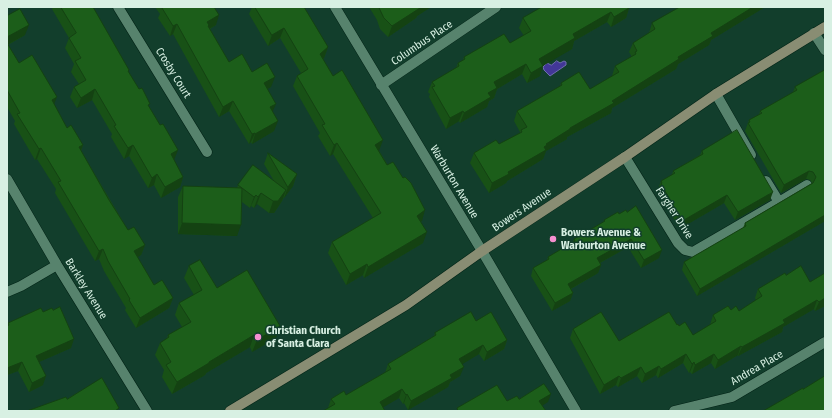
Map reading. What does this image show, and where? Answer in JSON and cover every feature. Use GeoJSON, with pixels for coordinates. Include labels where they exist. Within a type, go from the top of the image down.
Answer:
{"type":"FeatureCollection","features":[{"type":"Feature","properties":{"kind":"main road","name":"Bowers Avenue"},"geometry":{"type":"LineString","coordinates":[[230,411],[406,305],[482,251],[625,157],[716,94],[825,27]]}},
{"type":"Feature","properties":{"kind":"street","name":"Crosby Court"},"geometry":{"type":"LineString","coordinates":[[118,7],[207,152]]}},
{"type":"Feature","properties":{"kind":"street","name":"Warburton Avenue"},"geometry":{"type":"LineString","coordinates":[[335,7],[482,251],[576,411]]}},
{"type":"Feature","properties":{"kind":"street","name":"Columbus Place"},"geometry":{"type":"LineString","coordinates":[[381,85],[496,7]]}},
{"type":"Feature","properties":{"kind":"street"},"geometry":{"type":"LineString","coordinates":[[814,33],[825,50]]}},
{"type":"Feature","properties":{"kind":"street"},"geometry":{"type":"LineString","coordinates":[[716,94],[779,202]]}},
{"type":"Feature","properties":{"kind":"street","name":"Fargher Drive"},"geometry":{"type":"LineString","coordinates":[[625,157],[678,243],[684,250],[693,252],[807,185]]}},
{"type":"Feature","properties":{"kind":"street","name":"Barkley Avenue"},"geometry":{"type":"LineString","coordinates":[[7,179],[57,265],[147,411]]}},
{"type":"Feature","properties":{"kind":"street"},"geometry":{"type":"LineString","coordinates":[[7,292],[21,286],[57,265]]}},
{"type":"Feature","properties":{"kind":"street","name":"Andrea Place"},"geometry":{"type":"LineString","coordinates":[[674,411],[732,397],[825,342]]}},
{"type":"Feature","properties":{"kind":"shaded area"},"geometry":{"type":"Polygon","coordinates":[[[557,61],[560,63],[564,61],[566,62],[566,65],[550,76],[543,67],[547,63],[551,65],[557,61]]]}},
{"type":"Feature","properties":{"kind":"building"},"geometry":{"type":"Polygon","coordinates":[[[61,7],[93,7],[129,70],[128,71],[139,89],[142,88],[150,104],[148,105],[160,125],[163,124],[178,150],[171,154],[183,177],[165,187],[157,174],[152,178],[133,145],[128,148],[114,126],[116,125],[95,89],[81,98],[74,87],[86,80],[75,61],[81,58],[69,38],[76,33],[61,7]]]}},
{"type":"Feature","properties":{"kind":"building"},"geometry":{"type":"Polygon","coordinates":[[[214,7],[219,15],[207,22],[209,25],[208,26],[229,62],[242,54],[252,72],[267,63],[275,77],[264,83],[276,104],[270,107],[278,121],[255,134],[252,134],[233,101],[223,107],[177,24],[173,26],[162,8],[214,7]]]}},
{"type":"Feature","properties":{"kind":"building"},"geometry":{"type":"Polygon","coordinates":[[[255,7],[304,7],[328,47],[320,54],[333,76],[342,70],[383,140],[375,145],[387,165],[393,162],[403,178],[405,177],[411,183],[425,210],[417,216],[427,232],[368,267],[367,264],[350,274],[332,242],[381,213],[337,143],[334,145],[322,125],[325,124],[297,76],[308,69],[284,28],[272,35],[255,7]]]}},
{"type":"Feature","properties":{"kind":"building"},"geometry":{"type":"Polygon","coordinates":[[[379,7],[420,8],[392,26],[384,18],[379,7]]]}},
{"type":"Feature","properties":{"kind":"building"},"geometry":{"type":"Polygon","coordinates":[[[542,7],[629,8],[614,17],[611,12],[573,34],[575,38],[539,59],[543,66],[531,73],[526,64],[494,82],[497,88],[488,93],[491,97],[464,113],[463,111],[450,118],[432,87],[435,86],[432,82],[459,66],[458,63],[465,59],[464,57],[504,34],[510,43],[531,31],[523,18],[542,7]]]}},
{"type":"Feature","properties":{"kind":"building"},"geometry":{"type":"Polygon","coordinates":[[[680,7],[753,7],[711,33],[713,36],[678,57],[679,59],[612,101],[614,103],[570,128],[546,144],[547,145],[544,147],[546,150],[492,183],[474,153],[496,140],[499,144],[522,132],[521,130],[527,127],[517,111],[562,85],[561,83],[579,72],[590,89],[619,72],[615,66],[636,54],[635,52],[637,51],[633,43],[655,29],[652,23],[680,7]]]}},
{"type":"Feature","properties":{"kind":"building"},"geometry":{"type":"Polygon","coordinates":[[[20,9],[29,25],[7,37],[7,16],[20,9]]]}},
{"type":"Feature","properties":{"kind":"building"},"geometry":{"type":"Polygon","coordinates":[[[7,43],[19,63],[32,55],[57,97],[52,100],[67,128],[71,125],[83,145],[79,147],[109,200],[128,230],[134,227],[145,245],[134,251],[154,285],[162,280],[173,298],[140,318],[108,261],[103,249],[99,251],[58,182],[61,181],[41,148],[39,149],[17,114],[20,113],[7,90],[7,43]]]}},
{"type":"Feature","properties":{"kind":"building"},"geometry":{"type":"Polygon","coordinates":[[[825,70],[825,215],[700,289],[684,262],[746,226],[745,223],[813,183],[816,177],[813,172],[809,171],[784,185],[748,123],[750,122],[749,120],[762,113],[760,111],[797,90],[795,87],[825,70]]]}},
{"type":"Feature","properties":{"kind":"building"},"geometry":{"type":"Polygon","coordinates":[[[737,130],[773,192],[738,212],[727,195],[682,220],[661,184],[661,181],[675,173],[673,171],[703,154],[702,151],[737,130]]]}},
{"type":"Feature","properties":{"kind":"building"},"geometry":{"type":"Polygon","coordinates":[[[268,153],[297,174],[288,187],[268,153]]]}},
{"type":"Feature","properties":{"kind":"building"},"geometry":{"type":"Polygon","coordinates":[[[253,165],[286,190],[278,201],[273,201],[261,193],[258,197],[256,195],[254,197],[238,185],[253,165]]]}},
{"type":"Feature","properties":{"kind":"building"},"geometry":{"type":"Polygon","coordinates":[[[183,186],[242,188],[241,225],[182,223],[183,186]]]}},
{"type":"Feature","properties":{"kind":"building"},"geometry":{"type":"Polygon","coordinates":[[[636,206],[662,250],[644,260],[631,239],[597,258],[601,265],[568,284],[573,293],[555,303],[533,268],[549,259],[548,257],[575,241],[574,239],[605,221],[604,220],[618,212],[619,214],[626,210],[627,212],[636,206]]]}},
{"type":"Feature","properties":{"kind":"building"},"geometry":{"type":"Polygon","coordinates":[[[200,260],[217,288],[247,270],[280,326],[257,340],[254,335],[177,382],[166,365],[171,362],[160,343],[169,337],[168,335],[191,322],[179,303],[202,290],[189,266],[200,260]]]}},
{"type":"Feature","properties":{"kind":"building"},"geometry":{"type":"Polygon","coordinates":[[[801,266],[810,282],[825,273],[825,298],[819,302],[817,300],[783,320],[785,323],[718,360],[714,354],[695,365],[694,362],[692,364],[686,354],[661,369],[659,366],[645,374],[641,367],[621,378],[619,376],[604,385],[573,329],[601,312],[619,341],[669,312],[677,325],[678,324],[679,326],[685,322],[693,335],[716,321],[713,315],[728,306],[731,310],[736,306],[739,311],[762,296],[758,289],[785,273],[786,275],[801,266]]]}},
{"type":"Feature","properties":{"kind":"building"},"geometry":{"type":"Polygon","coordinates":[[[60,307],[74,339],[36,356],[46,376],[32,383],[22,362],[7,368],[8,323],[41,308],[43,312],[52,308],[53,310],[60,307]]]}},
{"type":"Feature","properties":{"kind":"building"},"geometry":{"type":"Polygon","coordinates":[[[471,312],[476,321],[491,312],[507,340],[487,352],[483,345],[459,359],[464,367],[450,375],[452,378],[411,401],[402,389],[380,402],[385,411],[323,411],[335,404],[331,399],[344,391],[346,395],[391,369],[388,364],[436,335],[435,333],[471,312]]]}},
{"type":"Feature","properties":{"kind":"building"},"geometry":{"type":"Polygon","coordinates":[[[825,376],[825,411],[763,411],[803,389],[825,376]]]}},
{"type":"Feature","properties":{"kind":"building"},"geometry":{"type":"Polygon","coordinates":[[[102,378],[119,408],[115,411],[27,411],[66,397],[67,399],[102,378]]]}},
{"type":"Feature","properties":{"kind":"building"},"geometry":{"type":"Polygon","coordinates":[[[544,384],[551,394],[539,401],[546,411],[458,411],[457,408],[497,385],[507,401],[517,396],[519,399],[544,384]]]}},
{"type":"Feature","properties":{"kind":"place","name":"Bowers Avenue & Warburton Avenue"},"geometry":{"type":"Point","coordinates":[553,239]}},
{"type":"Feature","properties":{"kind":"place","name":"Christian Church of Santa Clara"},"geometry":{"type":"Point","coordinates":[258,337]}}]}
